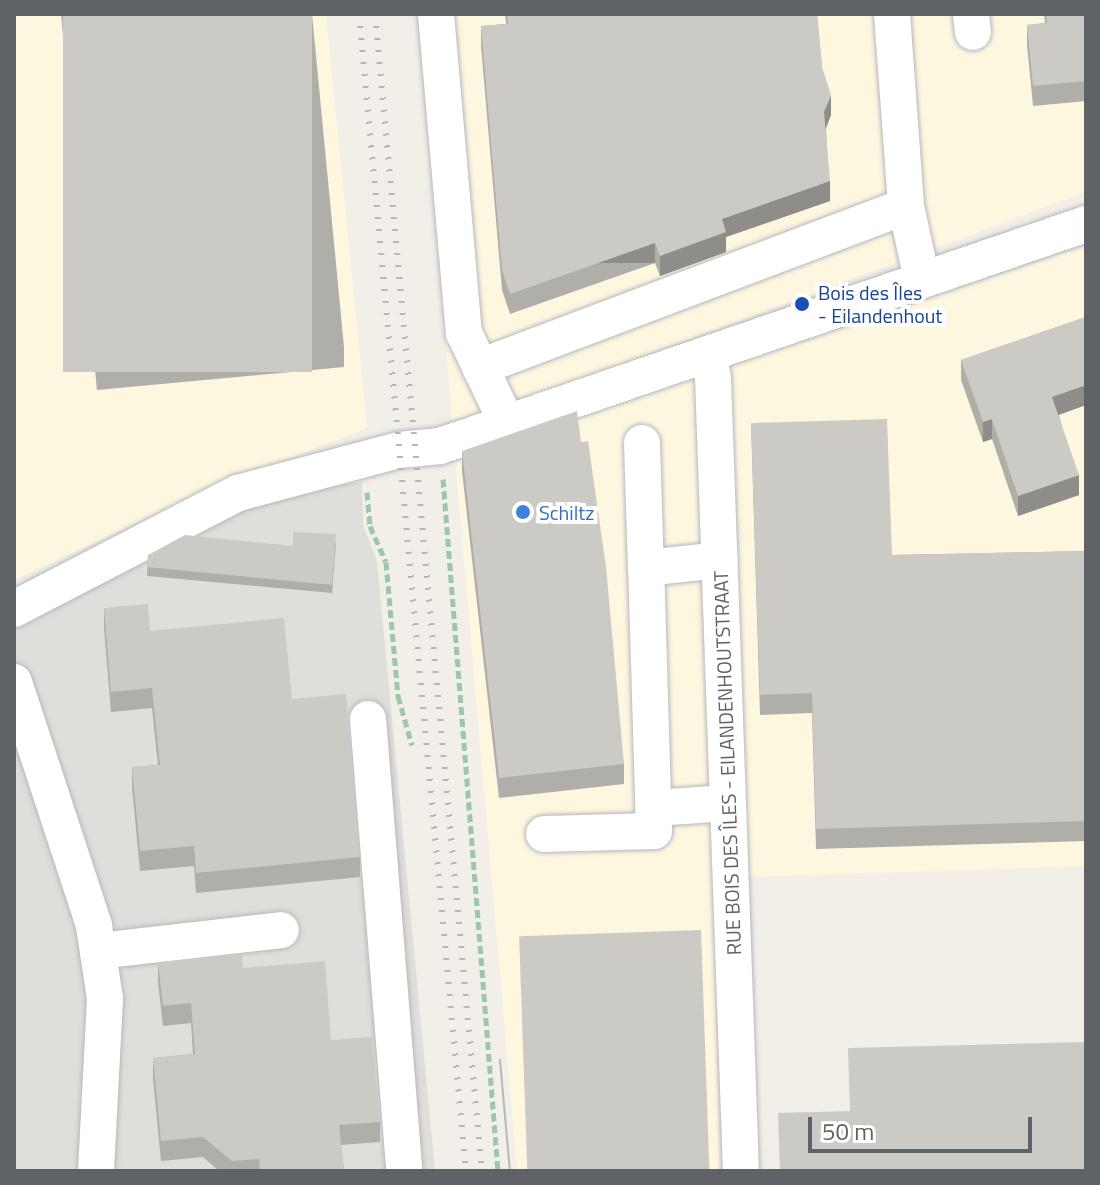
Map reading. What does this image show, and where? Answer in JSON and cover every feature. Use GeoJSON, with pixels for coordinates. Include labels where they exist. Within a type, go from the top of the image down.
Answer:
{"type":"FeatureCollection","features":[{"type":"Feature","properties":{"kind":"street"},"geometry":{"type":"LineString","coordinates":[[436,14],[464,333],[507,423]]}},
{"type":"Feature","properties":{"kind":"street"},"geometry":{"type":"LineString","coordinates":[[892,14],[906,206],[922,280]]}},
{"type":"Feature","properties":{"kind":"street"},"geometry":{"type":"LineString","coordinates":[[480,367],[906,206]]}},
{"type":"Feature","properties":{"kind":"street"},"geometry":{"type":"LineString","coordinates":[[14,609],[238,493],[364,459],[440,446],[1086,224]]}},
{"type":"Feature","properties":{"kind":"street","name":"RUE BOIS DES ÎLES - EILANDENHOUTSTRAAT"},"geometry":{"type":"LineString","coordinates":[[708,356],[713,378],[741,1171]]}},
{"type":"Feature","properties":{"kind":"street"},"geometry":{"type":"LineString","coordinates":[[544,834],[654,831],[642,443]]}},
{"type":"Feature","properties":{"kind":"street"},"geometry":{"type":"LineString","coordinates":[[646,568],[720,560]]}},
{"type":"Feature","properties":{"kind":"street"},"geometry":{"type":"LineString","coordinates":[[14,682],[98,951],[105,999],[96,1171]]}},
{"type":"Feature","properties":{"kind":"street"},"geometry":{"type":"LineString","coordinates":[[368,719],[404,1171]]}},
{"type":"Feature","properties":{"kind":"street"},"geometry":{"type":"LineString","coordinates":[[654,808],[728,803]]}},
{"type":"Feature","properties":{"kind":"street"},"geometry":{"type":"LineString","coordinates":[[98,951],[281,930]]}},
{"type":"Feature","properties":{"kind":"path"},"geometry":{"type":"LineString","coordinates":[[440,446],[481,913],[498,1171]]}},
{"type":"Feature","properties":{"kind":"path"},"geometry":{"type":"LineString","coordinates":[[364,459],[370,526],[386,562],[398,696],[412,745]]}},
{"type":"Feature","properties":{"kind":"shaded area"},"geometry":{"type":"Polygon","coordinates":[[[14,14],[326,14],[367,428],[197,495],[14,580],[14,14]]]}},
{"type":"Feature","properties":{"kind":"shaded area"},"geometry":{"type":"Polygon","coordinates":[[[417,14],[1086,14],[1086,192],[453,427],[417,14]]]}},
{"type":"Feature","properties":{"kind":"shaded area"},"geometry":{"type":"Polygon","coordinates":[[[1086,246],[1086,866],[714,878],[719,1171],[517,1171],[455,457],[1086,246]]]}},
{"type":"Feature","properties":{"kind":"shaded area"},"geometry":{"type":"Polygon","coordinates":[[[362,482],[363,525],[377,561],[435,1171],[14,1171],[14,626],[258,498],[362,482]]]}},
{"type":"Feature","properties":{"kind":"building"},"geometry":{"type":"Polygon","coordinates":[[[63,14],[312,14],[312,372],[63,372],[63,14]]]}},
{"type":"Feature","properties":{"kind":"building"},"geometry":{"type":"Polygon","coordinates":[[[507,14],[817,14],[822,67],[831,95],[824,112],[830,181],[722,219],[726,232],[660,256],[655,243],[510,294],[502,270],[481,26],[508,24],[507,14]]]}},
{"type":"Feature","properties":{"kind":"building"},"geometry":{"type":"Polygon","coordinates":[[[1046,14],[1086,14],[1086,81],[1033,86],[1027,25],[1047,23],[1046,14]]]}},
{"type":"Feature","properties":{"kind":"building"},"geometry":{"type":"Polygon","coordinates":[[[1086,317],[1086,385],[1052,397],[1079,475],[1018,496],[992,419],[983,422],[961,360],[1086,317]]]}},
{"type":"Feature","properties":{"kind":"building"},"geometry":{"type":"Polygon","coordinates":[[[577,411],[581,442],[588,441],[606,567],[624,764],[499,778],[462,451],[577,411]]]}},
{"type":"Feature","properties":{"kind":"building"},"geometry":{"type":"Polygon","coordinates":[[[887,419],[892,555],[1086,551],[1086,821],[816,829],[812,693],[760,695],[751,423],[887,419]]]}},
{"type":"Feature","properties":{"kind":"building"},"geometry":{"type":"Polygon","coordinates":[[[293,532],[336,534],[332,585],[147,567],[148,555],[185,535],[293,546],[293,532]]]}},
{"type":"Feature","properties":{"kind":"building"},"geometry":{"type":"Polygon","coordinates":[[[148,604],[150,631],[284,618],[292,699],[346,694],[360,857],[196,873],[194,846],[140,851],[132,767],[160,765],[152,688],[111,692],[104,608],[148,604]]]}},
{"type":"Feature","properties":{"kind":"building"},"geometry":{"type":"Polygon","coordinates":[[[701,930],[709,1171],[527,1171],[519,936],[701,930]]]}},
{"type":"Feature","properties":{"kind":"building"},"geometry":{"type":"Polygon","coordinates":[[[242,955],[243,968],[325,961],[331,1040],[372,1037],[380,1122],[339,1125],[344,1171],[260,1171],[259,1159],[232,1161],[203,1137],[161,1141],[153,1058],[195,1054],[191,1003],[163,1006],[158,962],[242,955]]]}},
{"type":"Feature","properties":{"kind":"building"},"geometry":{"type":"Polygon","coordinates":[[[1086,1042],[1086,1171],[780,1171],[778,1113],[850,1111],[848,1048],[1086,1042]]]}},
{"type":"Feature","properties":{"kind":"tram line"},"geometry":{"type":"LineString","coordinates":[[500,1060],[510,1171]]}},
{"type":"Feature","properties":{"kind":"railway"},"geometry":{"type":"LineString","coordinates":[[359,14],[466,1171]]}},
{"type":"Feature","properties":{"kind":"railway"},"geometry":{"type":"LineString","coordinates":[[375,14],[482,1171]]}},
{"type":"Feature","properties":{"kind":"place","name":"Bois des Îles - Eilandenhout"},"geometry":{"type":"Point","coordinates":[802,304]}},
{"type":"Feature","properties":{"kind":"place","name":"Schiltz"},"geometry":{"type":"Point","coordinates":[523,512]}}]}
